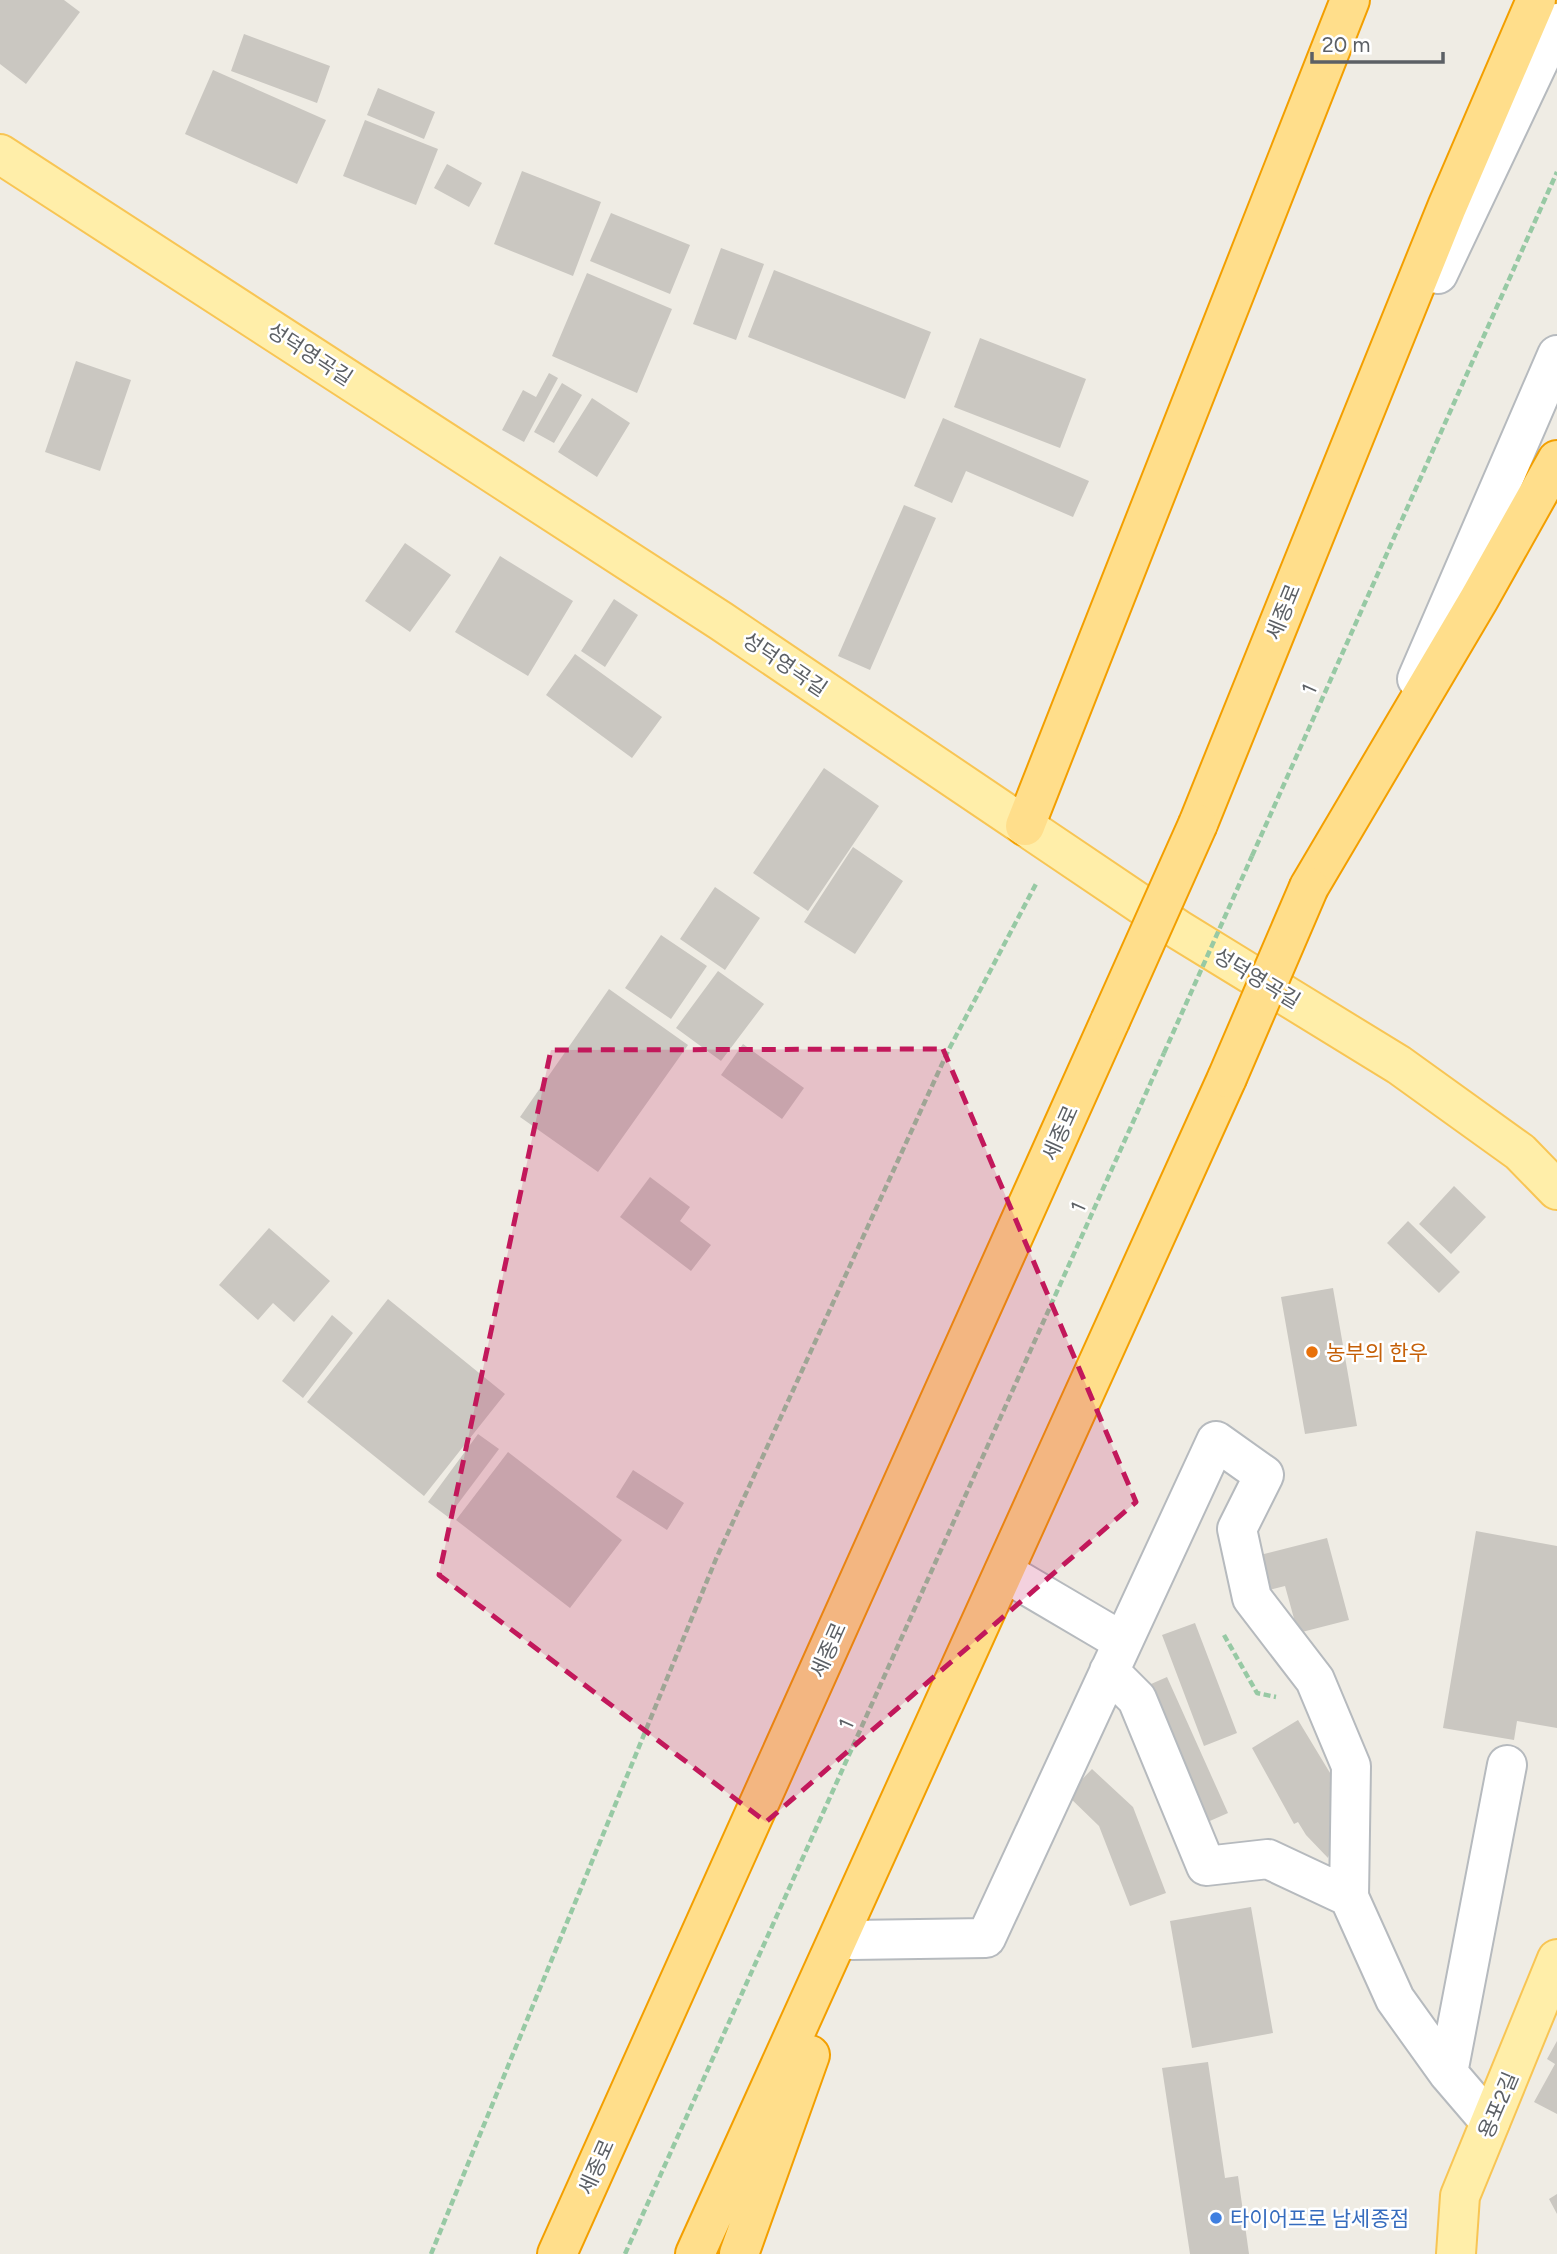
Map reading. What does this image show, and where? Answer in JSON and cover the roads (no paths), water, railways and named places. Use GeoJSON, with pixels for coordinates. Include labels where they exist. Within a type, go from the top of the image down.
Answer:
{"type":"FeatureCollection","features":[{"type":"Feature","properties":{"kind":"highway"},"geometry":{"type":"LineString","coordinates":[[1041,837],[1350,0]]}},
{"type":"Feature","properties":{"kind":"highway","name":"세종로"},"geometry":{"type":"LineString","coordinates":[[557,2254],[1198,824],[1447,206],[1536,0]]}},
{"type":"Feature","properties":{"kind":"highway"},"geometry":{"type":"LineString","coordinates":[[695,2254],[1227,1078],[1309,887],[1479,599],[1557,460]]}},
{"type":"Feature","properties":{"kind":"highway"},"geometry":{"type":"LineString","coordinates":[[739,2254],[916,1765]]}},
{"type":"Feature","properties":{"kind":"main road","name":"성덕영곡길"},"geometry":{"type":"LineString","coordinates":[[0,153],[721,621],[1179,930],[1399,1065],[1520,1152],[1557,1190]]}},
{"type":"Feature","properties":{"kind":"main road","name":"용포2길"},"geometry":{"type":"LineString","coordinates":[[1456,2254],[1460,2196],[1557,1959]]}},
{"type":"Feature","properties":{"kind":"street"},"geometry":{"type":"LineString","coordinates":[[1317,529],[1557,23]]}},
{"type":"Feature","properties":{"kind":"street"},"geometry":{"type":"LineString","coordinates":[[1374,777],[1557,355]]}},
{"type":"Feature","properties":{"kind":"street"},"geometry":{"type":"LineString","coordinates":[[852,1940],[986,1938],[1216,1441],[1264,1475],[1237,1530],[1252,1598],[1315,1680],[1351,1766],[1349,1897],[1395,1999],[1448,2073],[1490,2122]]}},
{"type":"Feature","properties":{"kind":"street"},"geometry":{"type":"LineString","coordinates":[[1004,1572],[1116,1656],[1137,1699],[1206,1866],[1268,1859],[1349,1897]]}},
{"type":"Feature","properties":{"kind":"street"},"geometry":{"type":"LineString","coordinates":[[1448,2073],[1507,1765]]}},
{"type":"Feature","properties":{"kind":"place","name":"농부의 한우"},"geometry":{"type":"Point","coordinates":[1312,1352]}},
{"type":"Feature","properties":{"kind":"place","name":"타이어프로 남세종점"},"geometry":{"type":"Point","coordinates":[1216,2218]}}]}
